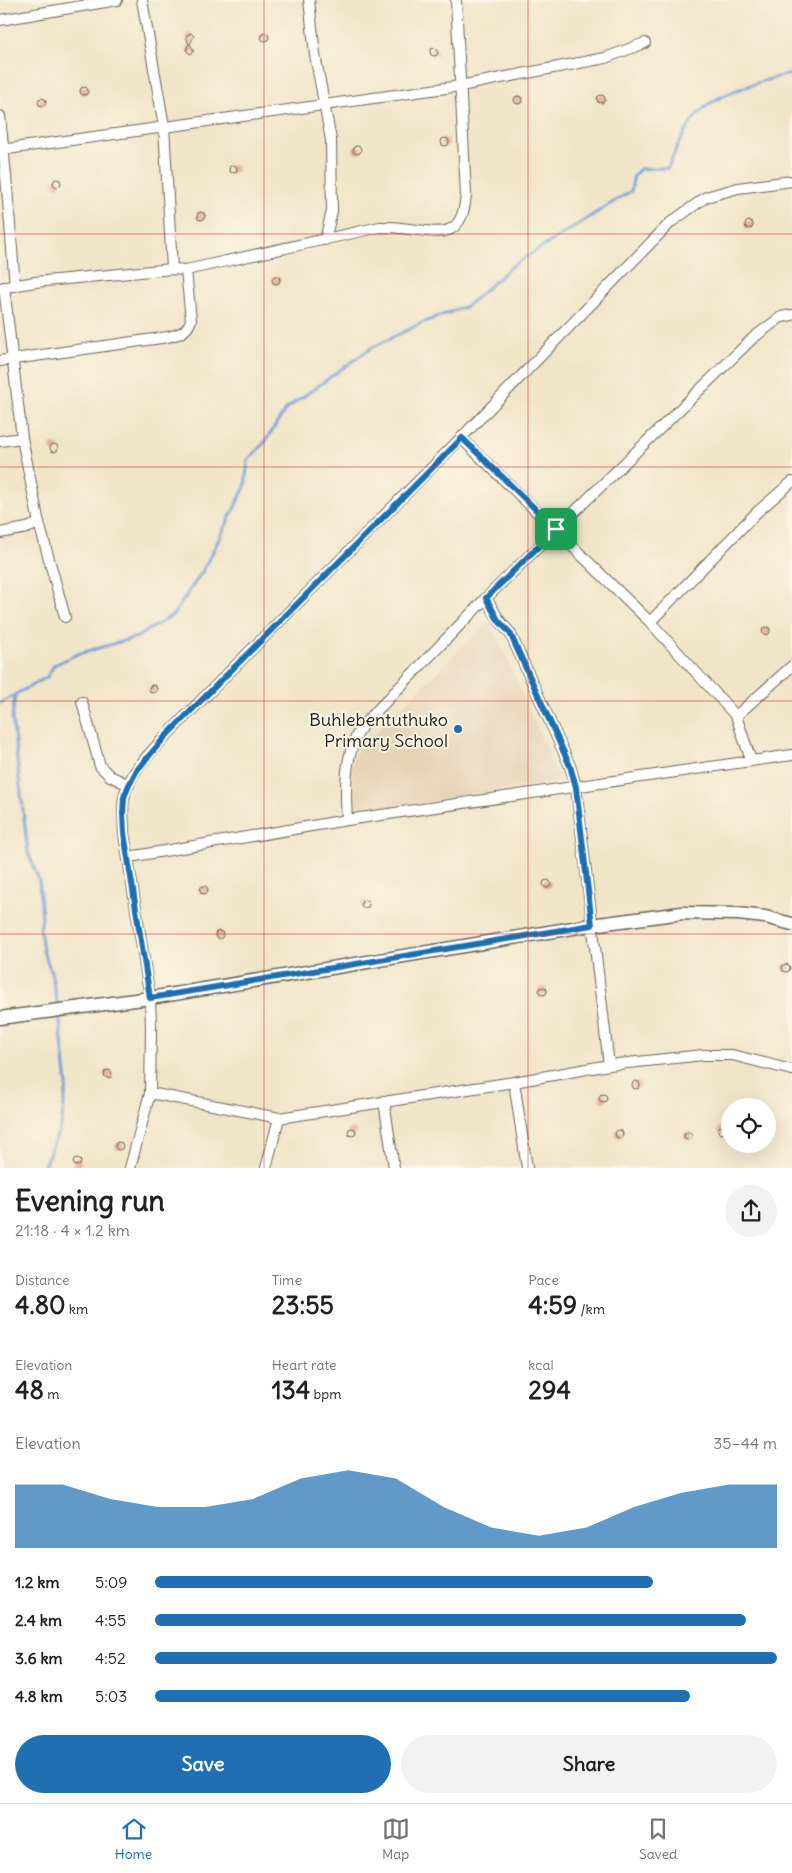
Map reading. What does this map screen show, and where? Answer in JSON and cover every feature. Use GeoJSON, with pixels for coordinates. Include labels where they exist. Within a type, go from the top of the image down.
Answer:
{"type":"FeatureCollection","features":[{"type":"Feature","properties":{"kind":"street"},"geometry":{"type":"LineString","coordinates":[[0,20],[117,0]]}},
{"type":"Feature","properties":{"kind":"street"},"geometry":{"type":"LineString","coordinates":[[142,0],[164,126],[172,269]]}},
{"type":"Feature","properties":{"kind":"street"},"geometry":{"type":"LineString","coordinates":[[309,0],[315,55],[331,140],[332,211],[325,240]]}},
{"type":"Feature","properties":{"kind":"street"},"geometry":{"type":"LineString","coordinates":[[6,287],[43,281],[172,269],[186,270],[380,227],[399,227],[434,233],[448,232],[455,228],[461,220],[465,208],[466,195],[456,0]]}},
{"type":"Feature","properties":{"kind":"street"},"geometry":{"type":"LineString","coordinates":[[2,150],[460,86],[605,58],[645,43]]}},
{"type":"Feature","properties":{"kind":"street"},"geometry":{"type":"LineString","coordinates":[[0,116],[6,287],[12,360],[22,438],[39,523],[65,617]]}},
{"type":"Feature","properties":{"kind":"street"},"geometry":{"type":"LineString","coordinates":[[130,1168],[150,1092],[150,998],[124,833],[123,814],[124,797],[137,770],[160,742],[681,214],[706,197],[722,192],[792,181]]}},
{"type":"Feature","properties":{"kind":"street"},"geometry":{"type":"LineString","coordinates":[[0,361],[168,337],[182,333],[188,327],[191,320],[186,270]]}},
{"type":"Feature","properties":{"kind":"street"},"geometry":{"type":"LineString","coordinates":[[347,820],[346,804],[350,751],[355,737],[362,726],[486,598],[753,338],[781,317],[792,315]]}},
{"type":"Feature","properties":{"kind":"street"},"geometry":{"type":"LineString","coordinates":[[0,441],[22,438]]}},
{"type":"Feature","properties":{"kind":"street"},"geometry":{"type":"LineString","coordinates":[[462,438],[650,622],[736,716],[751,760]]}},
{"type":"Feature","properties":{"kind":"street"},"geometry":{"type":"LineString","coordinates":[[650,622],[757,512],[792,482]]}},
{"type":"Feature","properties":{"kind":"street"},"geometry":{"type":"LineString","coordinates":[[0,533],[27,528],[39,523]]}},
{"type":"Feature","properties":{"kind":"street"},"geometry":{"type":"LineString","coordinates":[[486,598],[498,620],[510,633],[570,766],[576,787],[609,1065]]}},
{"type":"Feature","properties":{"kind":"street"},"geometry":{"type":"LineString","coordinates":[[736,716],[792,666]]}},
{"type":"Feature","properties":{"kind":"street"},"geometry":{"type":"LineString","coordinates":[[82,702],[100,766],[110,776],[129,785]]}},
{"type":"Feature","properties":{"kind":"street"},"geometry":{"type":"LineString","coordinates":[[129,856],[347,820],[792,755]]}},
{"type":"Feature","properties":{"kind":"street"},"geometry":{"type":"LineString","coordinates":[[0,1018],[150,998],[592,925],[682,913],[718,912],[765,918],[792,924]]}},
{"type":"Feature","properties":{"kind":"street"},"geometry":{"type":"LineString","coordinates":[[150,1092],[278,1118],[514,1082],[609,1065],[704,1055],[726,1055],[792,1070]]}},
{"type":"Feature","properties":{"kind":"street"},"geometry":{"type":"LineString","coordinates":[[514,1082],[527,1168]]}},
{"type":"Feature","properties":{"kind":"street"},"geometry":{"type":"LineString","coordinates":[[384,1101],[394,1168]]}},
{"type":"Feature","properties":{"kind":"street"},"geometry":{"type":"LineString","coordinates":[[266,1168],[278,1118]]}},
{"type":"Feature","properties":{"kind":"shaded area","name":"Buhlebentuthuko Primary School"},"geometry":{"type":"Polygon","coordinates":[[[490,620],[558,776],[556,782],[366,812],[356,805],[351,767],[355,753],[490,620]]]}},
{"type":"Feature","properties":{"kind":"building"},"geometry":{"type":"Polygon","coordinates":[[[191,33],[194,36],[190,44],[194,51],[190,54],[186,50],[189,44],[186,37],[191,33]]]}},
{"type":"Feature","properties":{"kind":"building"},"geometry":{"type":"Polygon","coordinates":[[[265,33],[269,37],[265,41],[261,37],[265,33]]]}},
{"type":"Feature","properties":{"kind":"building"},"geometry":{"type":"Polygon","coordinates":[[[434,48],[438,52],[434,56],[430,52],[434,48]]]}},
{"type":"Feature","properties":{"kind":"building"},"geometry":{"type":"Polygon","coordinates":[[[84,87],[88,91],[84,95],[80,91],[84,87]]]}},
{"type":"Feature","properties":{"kind":"building"},"geometry":{"type":"Polygon","coordinates":[[[601,95],[605,99],[601,103],[597,99],[601,95]]]}},
{"type":"Feature","properties":{"kind":"building"},"geometry":{"type":"Polygon","coordinates":[[[518,96],[522,100],[518,104],[514,100],[518,96]]]}},
{"type":"Feature","properties":{"kind":"building"},"geometry":{"type":"Polygon","coordinates":[[[42,98],[46,102],[42,106],[38,102],[42,98]]]}},
{"type":"Feature","properties":{"kind":"building"},"geometry":{"type":"Polygon","coordinates":[[[445,138],[449,142],[445,146],[441,142],[445,138]]]}},
{"type":"Feature","properties":{"kind":"building"},"geometry":{"type":"Polygon","coordinates":[[[357,146],[361,150],[357,154],[353,150],[357,146]]]}},
{"type":"Feature","properties":{"kind":"building"},"geometry":{"type":"Polygon","coordinates":[[[233,165],[237,169],[233,173],[229,169],[233,165]]]}},
{"type":"Feature","properties":{"kind":"building"},"geometry":{"type":"Polygon","coordinates":[[[57,179],[61,183],[57,187],[53,183],[57,179]]]}},
{"type":"Feature","properties":{"kind":"building"},"geometry":{"type":"Polygon","coordinates":[[[201,212],[205,216],[201,220],[197,216],[201,212]]]}},
{"type":"Feature","properties":{"kind":"building"},"geometry":{"type":"Polygon","coordinates":[[[749,221],[753,225],[749,229],[745,225],[749,221]]]}},
{"type":"Feature","properties":{"kind":"building"},"geometry":{"type":"Polygon","coordinates":[[[276,276],[280,280],[276,284],[272,280],[276,276]]]}},
{"type":"Feature","properties":{"kind":"building"},"geometry":{"type":"Polygon","coordinates":[[[54,444],[58,448],[54,452],[50,448],[54,444]]]}},
{"type":"Feature","properties":{"kind":"building"},"geometry":{"type":"Polygon","coordinates":[[[766,627],[770,631],[766,635],[762,631],[766,627]]]}},
{"type":"Feature","properties":{"kind":"building"},"geometry":{"type":"Polygon","coordinates":[[[153,685],[157,689],[153,693],[149,689],[153,685]]]}},
{"type":"Feature","properties":{"kind":"building"},"geometry":{"type":"Polygon","coordinates":[[[547,880],[551,884],[547,888],[543,884],[547,880]]]}},
{"type":"Feature","properties":{"kind":"building"},"geometry":{"type":"Polygon","coordinates":[[[204,886],[208,890],[204,894],[200,890],[204,886]]]}},
{"type":"Feature","properties":{"kind":"building"},"geometry":{"type":"Polygon","coordinates":[[[365,900],[369,904],[365,908],[361,904],[365,900]]]}},
{"type":"Feature","properties":{"kind":"building"},"geometry":{"type":"Polygon","coordinates":[[[219,931],[223,935],[219,939],[215,935],[219,931]]]}},
{"type":"Feature","properties":{"kind":"building"},"geometry":{"type":"Polygon","coordinates":[[[786,964],[790,968],[786,972],[782,968],[786,964]]]}},
{"type":"Feature","properties":{"kind":"building"},"geometry":{"type":"Polygon","coordinates":[[[543,987],[547,991],[543,995],[539,991],[543,987]]]}},
{"type":"Feature","properties":{"kind":"building"},"geometry":{"type":"Polygon","coordinates":[[[108,1070],[112,1074],[108,1078],[104,1074],[108,1070]]]}},
{"type":"Feature","properties":{"kind":"building"},"geometry":{"type":"Polygon","coordinates":[[[636,1081],[640,1085],[636,1089],[632,1085],[636,1081]]]}},
{"type":"Feature","properties":{"kind":"building"},"geometry":{"type":"Polygon","coordinates":[[[603,1094],[607,1098],[603,1102],[599,1098],[603,1094]]]}},
{"type":"Feature","properties":{"kind":"building"},"geometry":{"type":"Polygon","coordinates":[[[721,1126],[721,1134],[718,1130],[721,1126]]]}},
{"type":"Feature","properties":{"kind":"building"},"geometry":{"type":"Polygon","coordinates":[[[352,1128],[356,1132],[352,1136],[348,1132],[352,1128]]]}},
{"type":"Feature","properties":{"kind":"building"},"geometry":{"type":"Polygon","coordinates":[[[619,1130],[623,1134],[619,1138],[615,1134],[619,1130]]]}},
{"type":"Feature","properties":{"kind":"building"},"geometry":{"type":"Polygon","coordinates":[[[688,1132],[692,1136],[688,1140],[684,1136],[688,1132]]]}},
{"type":"Feature","properties":{"kind":"building"},"geometry":{"type":"Polygon","coordinates":[[[119,1142],[123,1146],[119,1150],[115,1146],[119,1142]]]}},
{"type":"Feature","properties":{"kind":"building"},"geometry":{"type":"Polygon","coordinates":[[[77,1158],[81,1162],[77,1166],[73,1162],[77,1158]]]}},
{"type":"Feature","properties":{"kind":"waterway"},"geometry":{"type":"LineString","coordinates":[[0,703],[47,677],[54,665],[78,654],[137,637],[174,614],[204,569],[245,487],[248,460],[265,442],[286,409],[371,348],[424,322],[467,306],[512,266],[631,191],[634,175],[640,169],[668,168],[678,144],[687,129],[697,115],[711,103],[745,87],[792,74]]}},
{"type":"Feature","properties":{"kind":"waterway"},"geometry":{"type":"LineString","coordinates":[[15,697],[12,717],[28,852],[39,881],[42,918],[40,929],[43,951],[51,971],[58,1007]]}},
{"type":"Feature","properties":{"kind":"waterway"},"geometry":{"type":"LineString","coordinates":[[43,1168],[61,1126],[67,1085],[59,1013]]}},
{"type":"Feature","properties":{"kind":"place","name":"Buhlebentuthuko Primary School"},"geometry":{"type":"Point","coordinates":[458,729]}},
{"type":"Feature","properties":{"kind":"route"},"geometry":{"type":"LineString","coordinates":[[462,438],[556,529],[486,598],[498,620],[510,633],[570,766],[576,787],[592,925],[150,998],[124,833],[123,814],[124,797],[129,785],[137,770],[150,753],[462,438]]}}]}
